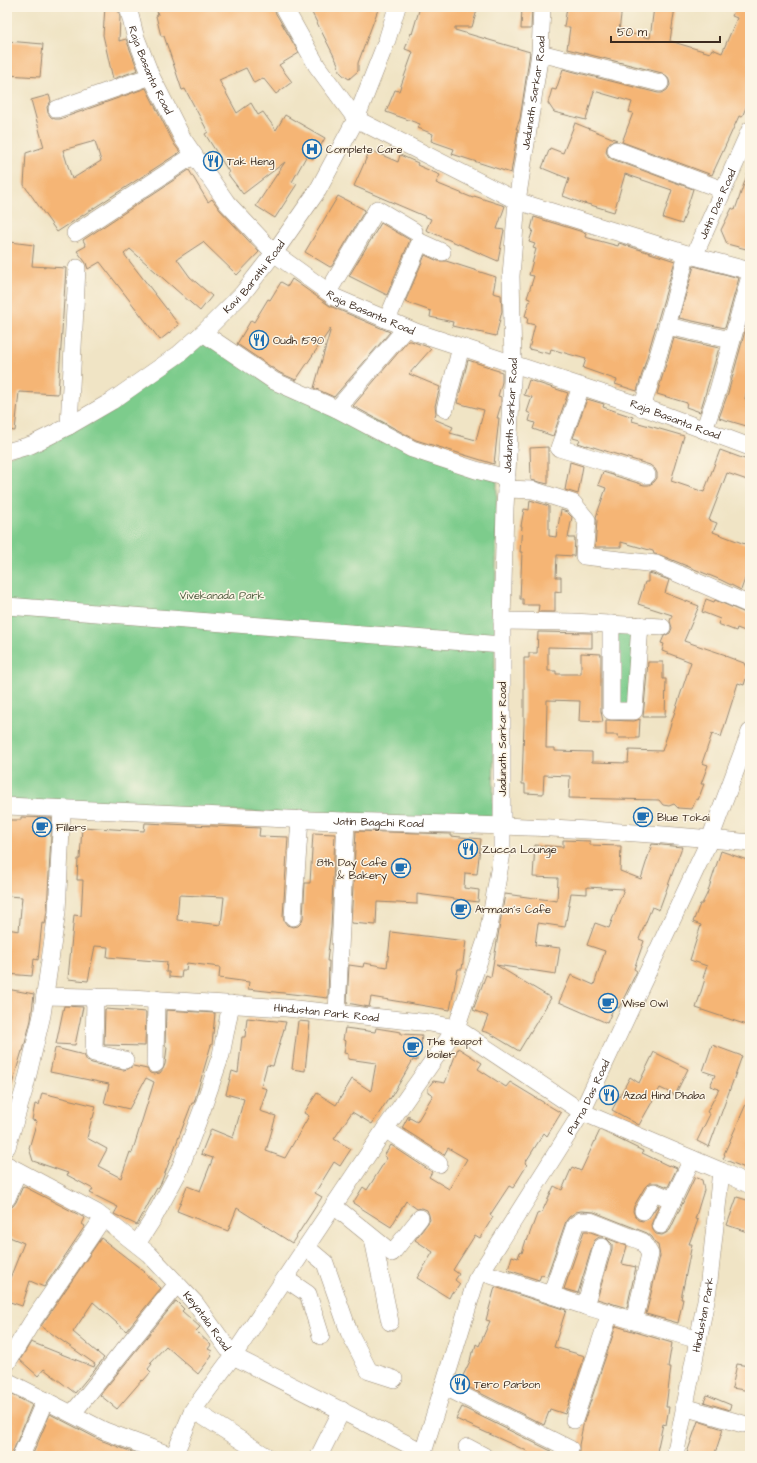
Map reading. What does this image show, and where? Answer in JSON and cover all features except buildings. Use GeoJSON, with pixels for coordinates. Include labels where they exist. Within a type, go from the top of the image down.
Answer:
{"type":"FeatureCollection","features":[{"type":"Feature","properties":{"kind":"street","name":"Raja Basanta Road"},"geometry":{"type":"LineString","coordinates":[[128,7],[135,35],[151,76],[183,139],[227,203],[274,253],[334,297],[406,328],[513,363],[704,430],[750,448]]}},
{"type":"Feature","properties":{"kind":"street"},"geometry":{"type":"LineString","coordinates":[[284,7],[317,66],[356,119],[517,201],[690,255],[750,271]]}},
{"type":"Feature","properties":{"kind":"street","name":"Kavi Barathi Road"},"geometry":{"type":"LineString","coordinates":[[7,452],[31,445],[69,426],[112,401],[179,354],[203,333],[243,293],[274,253],[318,190],[356,119],[387,40],[396,7]]}},
{"type":"Feature","properties":{"kind":"street","name":"Jadunath Sarkar Road"},"geometry":{"type":"LineString","coordinates":[[173,1456],[193,1410],[233,1356],[385,1129],[456,1028],[488,934],[502,853],[502,621],[506,483],[513,363],[511,276],[517,201],[540,52],[542,7]]}},
{"type":"Feature","properties":{"kind":"street"},"geometry":{"type":"LineString","coordinates":[[540,52],[660,83]]}},
{"type":"Feature","properties":{"kind":"street"},"geometry":{"type":"LineString","coordinates":[[57,109],[151,76]]}},
{"type":"Feature","properties":{"kind":"street","name":"Jatin Das Road"},"geometry":{"type":"LineString","coordinates":[[642,408],[690,255],[723,190],[750,130]]}},
{"type":"Feature","properties":{"kind":"street"},"geometry":{"type":"LineString","coordinates":[[616,150],[723,190]]}},
{"type":"Feature","properties":{"kind":"street"},"geometry":{"type":"LineString","coordinates":[[75,233],[194,155]]}},
{"type":"Feature","properties":{"kind":"street"},"geometry":{"type":"LineString","coordinates":[[328,292],[377,209],[414,231]]}},
{"type":"Feature","properties":{"kind":"street"},"geometry":{"type":"LineString","coordinates":[[387,320],[420,242],[442,252]]}},
{"type":"Feature","properties":{"kind":"street"},"geometry":{"type":"LineString","coordinates":[[69,426],[77,268]]}},
{"type":"Feature","properties":{"kind":"street"},"geometry":{"type":"LineString","coordinates":[[704,430],[718,390],[750,276]]}},
{"type":"Feature","properties":{"kind":"street"},"geometry":{"type":"LineString","coordinates":[[667,326],[731,340]]}},
{"type":"Feature","properties":{"kind":"street"},"geometry":{"type":"LineString","coordinates":[[337,408],[406,328]]}},
{"type":"Feature","properties":{"kind":"street"},"geometry":{"type":"LineString","coordinates":[[203,333],[274,381],[337,408],[412,449],[476,470],[506,483],[573,503],[586,520],[584,556],[656,564],[750,605]]}},
{"type":"Feature","properties":{"kind":"street"},"geometry":{"type":"LineString","coordinates":[[445,409],[461,347]]}},
{"type":"Feature","properties":{"kind":"street"},"geometry":{"type":"LineString","coordinates":[[581,387],[559,448],[647,475]]}},
{"type":"Feature","properties":{"kind":"street"},"geometry":{"type":"LineString","coordinates":[[7,606],[502,645]]}},
{"type":"Feature","properties":{"kind":"street"},"geometry":{"type":"LineString","coordinates":[[502,621],[662,627]]}},
{"type":"Feature","properties":{"kind":"street"},"geometry":{"type":"LineString","coordinates":[[611,624],[610,711],[634,710],[640,626]]}},
{"type":"Feature","properties":{"kind":"street","name":"Purna Das Road"},"geometry":{"type":"LineString","coordinates":[[422,1454],[476,1280],[582,1112],[710,839],[750,732]]}},
{"type":"Feature","properties":{"kind":"street","name":"Jatin Bagchi Road"},"geometry":{"type":"LineString","coordinates":[[7,806],[346,821],[502,825],[750,843]]}},
{"type":"Feature","properties":{"kind":"street"},"geometry":{"type":"LineString","coordinates":[[7,1147],[25,1087],[45,996],[57,912],[62,809]]}},
{"type":"Feature","properties":{"kind":"street"},"geometry":{"type":"LineString","coordinates":[[293,917],[300,819]]}},
{"type":"Feature","properties":{"kind":"street"},"geometry":{"type":"LineString","coordinates":[[337,1013],[346,821]]}},
{"type":"Feature","properties":{"kind":"street","name":"Hindustan Park Road"},"geometry":{"type":"LineString","coordinates":[[45,996],[156,1000],[286,1008],[430,1023],[456,1028],[582,1112]]}},
{"type":"Feature","properties":{"kind":"street"},"geometry":{"type":"LineString","coordinates":[[95,997],[94,1053],[124,1060]]}},
{"type":"Feature","properties":{"kind":"street"},"geometry":{"type":"LineString","coordinates":[[155,1064],[156,1000]]}},
{"type":"Feature","properties":{"kind":"street"},"geometry":{"type":"LineString","coordinates":[[137,1244],[153,1219],[179,1171],[221,1055],[230,1004]]}},
{"type":"Feature","properties":{"kind":"street"},"geometry":{"type":"LineString","coordinates":[[582,1112],[721,1171],[750,1185]]}},
{"type":"Feature","properties":{"kind":"street"},"geometry":{"type":"LineString","coordinates":[[385,1129],[439,1164]]}},
{"type":"Feature","properties":{"kind":"street"},"geometry":{"type":"LineString","coordinates":[[661,1225],[692,1159]]}},
{"type":"Feature","properties":{"kind":"street"},"geometry":{"type":"LineString","coordinates":[[7,1198],[13,1168]]}},
{"type":"Feature","properties":{"kind":"street","name":"Keyatala Road"},"geometry":{"type":"LineString","coordinates":[[13,1168],[91,1210],[149,1254],[195,1303],[233,1356],[342,1410],[422,1454]]}},
{"type":"Feature","properties":{"kind":"street","name":"Hindustan Park"},"geometry":{"type":"LineString","coordinates":[[675,1456],[708,1290],[721,1171]]}},
{"type":"Feature","properties":{"kind":"street"},"geometry":{"type":"LineString","coordinates":[[643,1211],[654,1192],[673,1200]]}},
{"type":"Feature","properties":{"kind":"street"},"geometry":{"type":"LineString","coordinates":[[334,1206],[392,1253],[420,1218]]}},
{"type":"Feature","properties":{"kind":"street"},"geometry":{"type":"LineString","coordinates":[[7,1363],[32,1322],[103,1218]]}},
{"type":"Feature","properties":{"kind":"street"},"geometry":{"type":"LineString","coordinates":[[551,1295],[575,1225],[581,1221],[590,1221],[643,1242],[650,1254],[634,1321]]}},
{"type":"Feature","properties":{"kind":"street"},"geometry":{"type":"LineString","coordinates":[[373,1239],[390,1322]]}},
{"type":"Feature","properties":{"kind":"street"},"geometry":{"type":"LineString","coordinates":[[306,1247],[325,1263],[349,1332],[370,1371],[394,1379]]}},
{"type":"Feature","properties":{"kind":"street"},"geometry":{"type":"LineString","coordinates":[[585,1306],[602,1247]]}},
{"type":"Feature","properties":{"kind":"street"},"geometry":{"type":"LineString","coordinates":[[481,1272],[585,1306],[698,1340]]}},
{"type":"Feature","properties":{"kind":"street"},"geometry":{"type":"LineString","coordinates":[[286,1279],[308,1294],[321,1336]]}},
{"type":"Feature","properties":{"kind":"street"},"geometry":{"type":"LineString","coordinates":[[72,1414],[177,1284]]}},
{"type":"Feature","properties":{"kind":"street"},"geometry":{"type":"LineString","coordinates":[[574,1420],[610,1313]]}},
{"type":"Feature","properties":{"kind":"street"},"geometry":{"type":"LineString","coordinates":[[7,1380],[106,1431],[173,1456]]}},
{"type":"Feature","properties":{"kind":"street"},"geometry":{"type":"LineString","coordinates":[[443,1386],[570,1449]]}},
{"type":"Feature","properties":{"kind":"street"},"geometry":{"type":"LineString","coordinates":[[21,1456],[45,1400]]}},
{"type":"Feature","properties":{"kind":"street"},"geometry":{"type":"LineString","coordinates":[[684,1407],[743,1424]]}},
{"type":"Feature","properties":{"kind":"street"},"geometry":{"type":"LineString","coordinates":[[193,1410],[266,1456]]}},
{"type":"Feature","properties":{"kind":"street"},"geometry":{"type":"LineString","coordinates":[[319,1456],[342,1410]]}},
{"type":"Feature","properties":{"kind":"street"},"geometry":{"type":"LineString","coordinates":[[467,1447],[484,1456]]}},
{"type":"Feature","properties":{"kind":"green space","name":"Vivekanada Park"},"geometry":{"type":"Polygon","coordinates":[[[205,340],[497,481],[493,823],[7,801],[7,458],[205,340]]]}},
{"type":"Feature","properties":{"kind":"green space"},"geometry":{"type":"Polygon","coordinates":[[[615,628],[638,629],[632,707],[614,707],[615,628]]]}},
{"type":"Feature","properties":{"kind":"place","name":"Complete Care"},"geometry":{"type":"Point","coordinates":[312,149]}},
{"type":"Feature","properties":{"kind":"place","name":"Tak Heng"},"geometry":{"type":"Point","coordinates":[213,161]}},
{"type":"Feature","properties":{"kind":"place","name":"Oudh 1590"},"geometry":{"type":"Point","coordinates":[259,340]}},
{"type":"Feature","properties":{"kind":"place","name":"Blue Tokai"},"geometry":{"type":"Point","coordinates":[643,817]}},
{"type":"Feature","properties":{"kind":"place","name":"Fillers"},"geometry":{"type":"Point","coordinates":[42,827]}},
{"type":"Feature","properties":{"kind":"place","name":"Zucca Lounge"},"geometry":{"type":"Point","coordinates":[468,849]}},
{"type":"Feature","properties":{"kind":"place","name":"8th Day Cafe & Bakery"},"geometry":{"type":"Point","coordinates":[401,868]}},
{"type":"Feature","properties":{"kind":"place","name":"Armaan's Cafe"},"geometry":{"type":"Point","coordinates":[461,909]}},
{"type":"Feature","properties":{"kind":"place","name":"Wise Owl"},"geometry":{"type":"Point","coordinates":[608,1003]}},
{"type":"Feature","properties":{"kind":"place","name":"The teapot boiler"},"geometry":{"type":"Point","coordinates":[413,1047]}},
{"type":"Feature","properties":{"kind":"place","name":"Azad Hind Dhaba"},"geometry":{"type":"Point","coordinates":[609,1095]}},
{"type":"Feature","properties":{"kind":"place","name":"Tero Parbon"},"geometry":{"type":"Point","coordinates":[460,1384]}}]}
